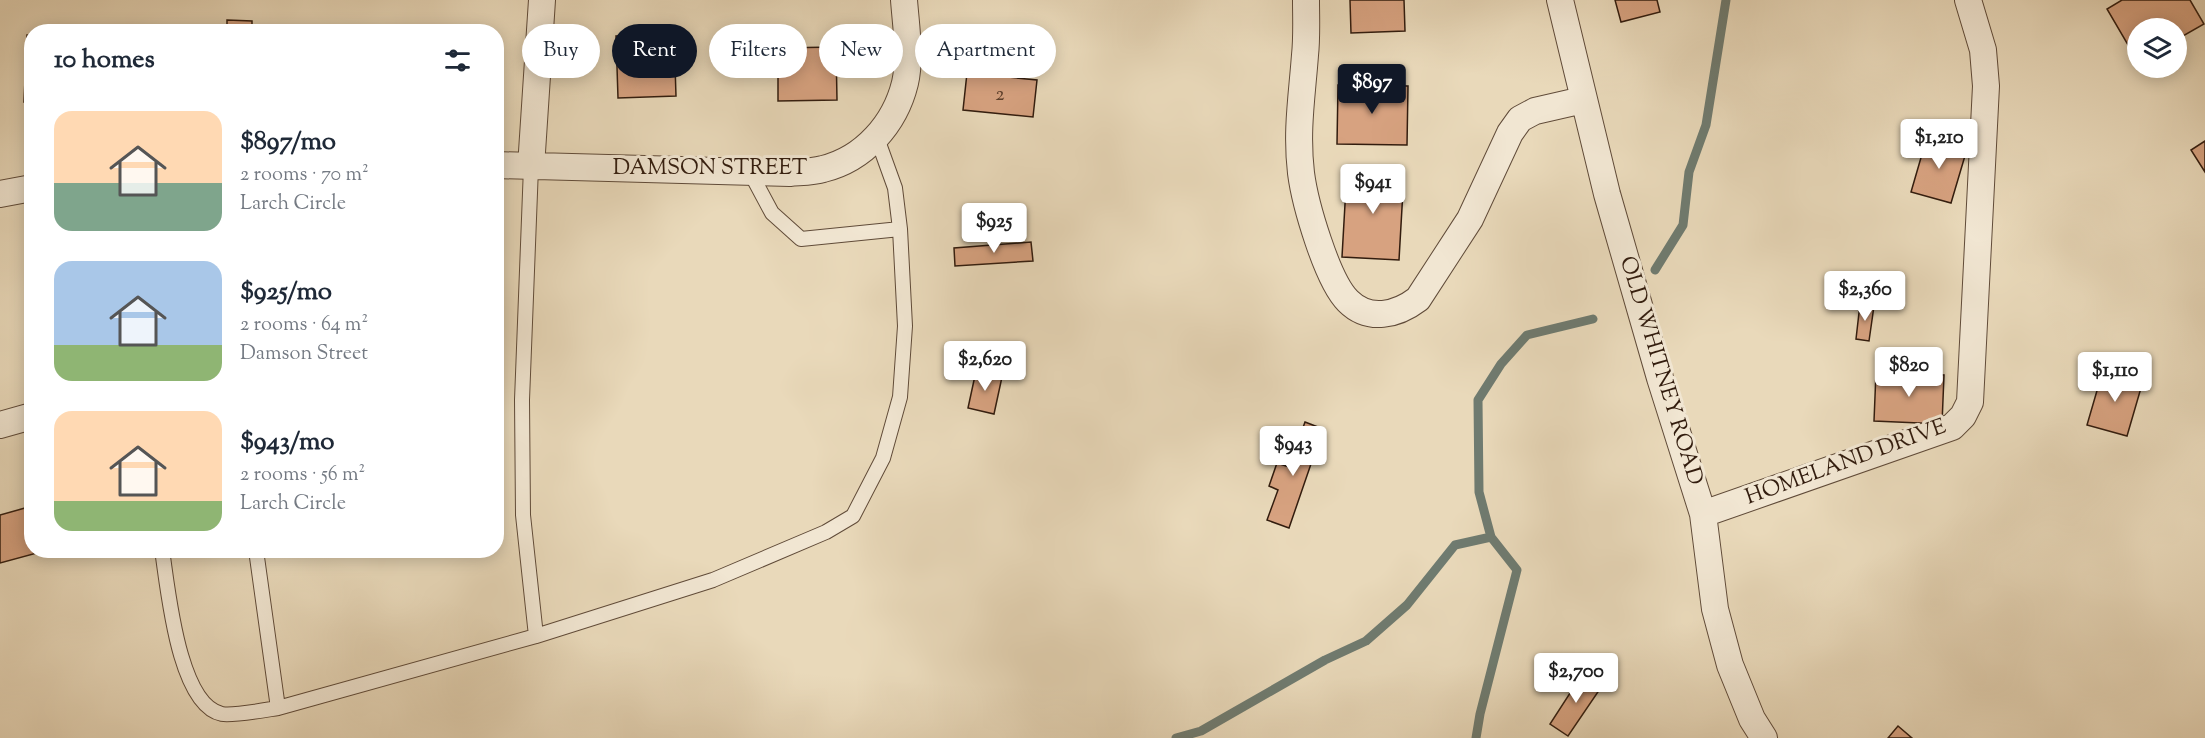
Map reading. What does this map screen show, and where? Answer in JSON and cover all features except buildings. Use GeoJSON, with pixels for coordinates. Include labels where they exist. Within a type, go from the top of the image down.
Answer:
{"type":"FeatureCollection","features":[{"type":"Feature","properties":{"kind":"street"},"geometry":{"type":"LineString","coordinates":[[531,167],[542,0]]}},
{"type":"Feature","properties":{"kind":"street","name":"DAMSON STREET"},"geometry":{"type":"LineString","coordinates":[[504,165],[790,173],[822,169],[852,158],[877,138],[895,112],[905,82],[907,50],[904,0]]}},
{"type":"Feature","properties":{"kind":"street"},"geometry":{"type":"LineString","coordinates":[[1306,0],[1306,53],[1298,113],[1301,174],[1315,234],[1331,271],[1344,295],[1361,310],[1376,314],[1391,314],[1406,308],[1418,298],[1470,219],[1510,133],[1520,119],[1535,111],[1583,100]]}},
{"type":"Feature","properties":{"kind":"street","name":"OLD WHITNEY ROAD"},"geometry":{"type":"LineString","coordinates":[[1560,0],[1607,194],[1660,378],[1703,514],[1715,609],[1727,654],[1752,719],[1764,738]]}},
{"type":"Feature","properties":{"kind":"street","name":"HOMELAND DRIVE"},"geometry":{"type":"LineString","coordinates":[[1703,514],[1952,427],[1963,416],[1970,402],[1986,86],[1983,50],[1968,0]]}},
{"type":"Feature","properties":{"kind":"street"},"geometry":{"type":"LineString","coordinates":[[0,194],[24,190]]}},
{"type":"Feature","properties":{"kind":"street"},"geometry":{"type":"LineString","coordinates":[[0,425],[24,418]]}},
{"type":"Feature","properties":{"kind":"lane"},"geometry":{"type":"LineString","coordinates":[[163,558],[178,653],[202,703],[222,714],[278,708],[536,636],[713,580],[826,532],[853,516],[883,458],[900,397],[904,326],[900,229],[895,188],[877,138]]}},
{"type":"Feature","properties":{"kind":"lane"},"geometry":{"type":"LineString","coordinates":[[531,167],[522,400],[522,492],[536,636]]}},
{"type":"Feature","properties":{"kind":"lane"},"geometry":{"type":"LineString","coordinates":[[750,172],[772,213],[801,239],[900,229]]}},
{"type":"Feature","properties":{"kind":"lane"},"geometry":{"type":"LineString","coordinates":[[257,558],[278,708]]}},
{"type":"Feature","properties":{"kind":"waterway"},"geometry":{"type":"LineString","coordinates":[[1655,270],[1683,225],[1689,172],[1706,125],[1726,0]]}},
{"type":"Feature","properties":{"kind":"waterway"},"geometry":{"type":"LineString","coordinates":[[1476,738],[1480,714],[1517,570],[1491,537],[1479,492],[1478,400],[1501,364],[1527,335],[1593,319]]}},
{"type":"Feature","properties":{"kind":"waterway"},"geometry":{"type":"LineString","coordinates":[[1176,738],[1201,731],[1325,660],[1366,641],[1407,605],[1455,545],[1491,537]]}}]}
